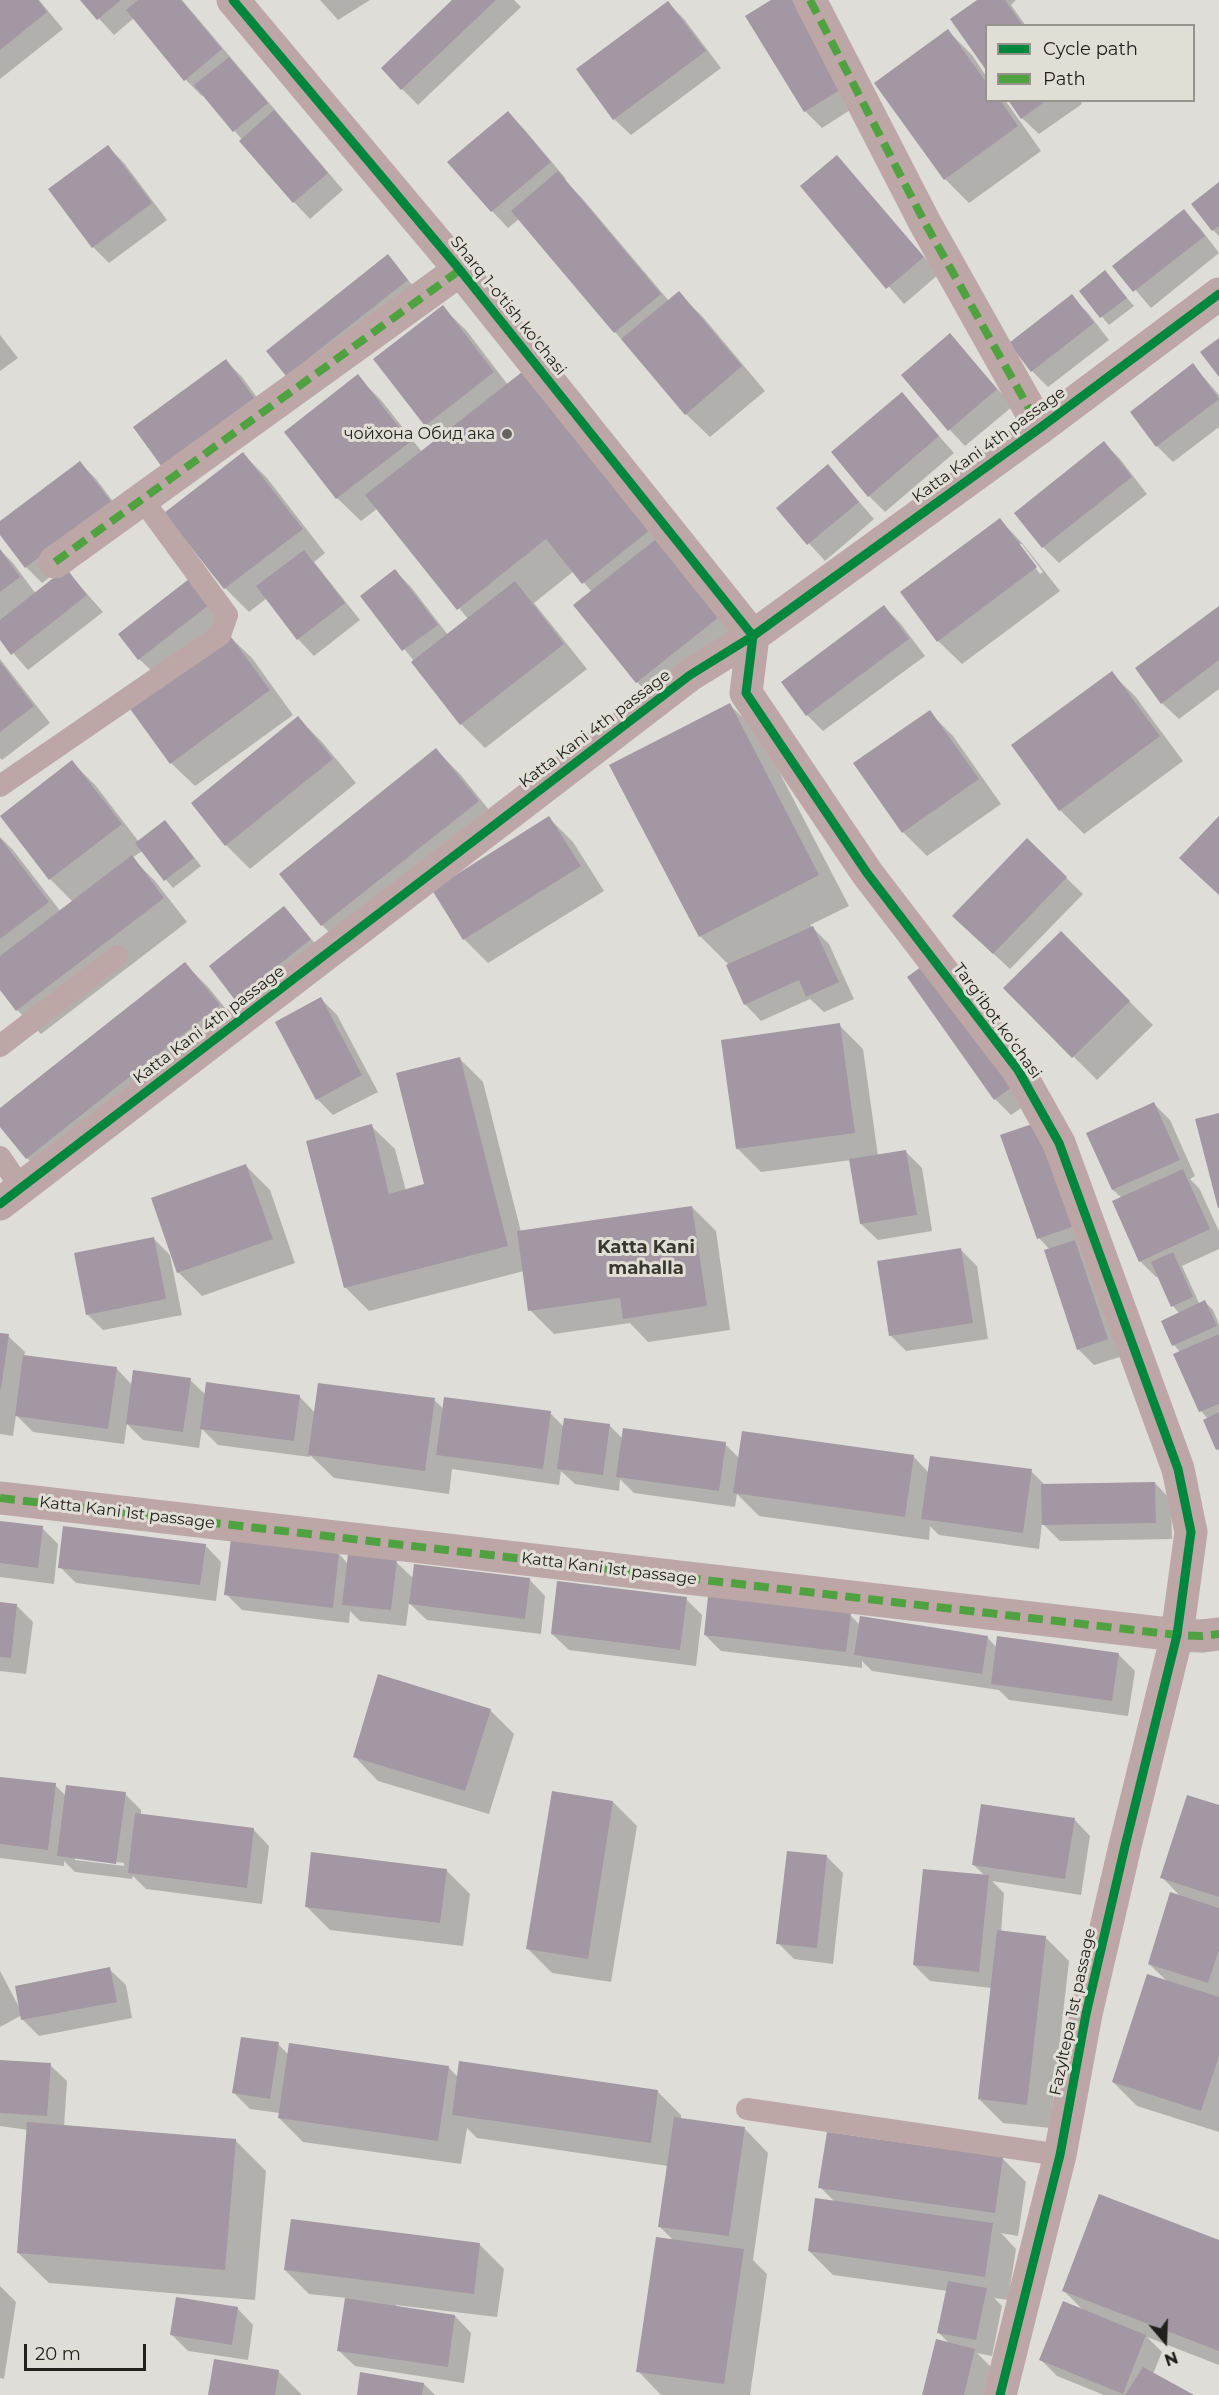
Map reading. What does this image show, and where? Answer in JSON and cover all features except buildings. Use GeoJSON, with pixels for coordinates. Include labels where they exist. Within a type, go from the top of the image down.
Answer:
{"type":"FeatureCollection","features":[{"type":"Feature","properties":{"kind":"street","name":"Sharq 1-o'tish ko'chasi"},"geometry":{"type":"LineString","coordinates":[[233,0],[460,270],[753,636]]}},
{"type":"Feature","properties":{"kind":"street"},"geometry":{"type":"LineString","coordinates":[[810,0],[925,223],[1040,428]]}},
{"type":"Feature","properties":{"kind":"street"},"geometry":{"type":"LineString","coordinates":[[55,562],[460,270]]}},
{"type":"Feature","properties":{"kind":"street","name":"Katta Kani 4th passage"},"geometry":{"type":"LineString","coordinates":[[11,1196],[690,675],[753,636],[1040,428],[1219,294]]}},
{"type":"Feature","properties":{"kind":"street","name":"Targ‘ibot ko‘chasi"},"geometry":{"type":"LineString","coordinates":[[753,636],[746,693],[867,873],[1018,1070],[1059,1143],[1178,1469],[1191,1532],[1178,1635]]}},
{"type":"Feature","properties":{"kind":"street","name":"Katta Kani 1st passage"},"geometry":{"type":"LineString","coordinates":[[0,1498],[1178,1635],[1219,1634]]}},
{"type":"Feature","properties":{"kind":"street","name":"Fazyltepa 1st passage"},"geometry":{"type":"LineString","coordinates":[[1000,2395],[1060,2155],[1086,2014],[1178,1635]]}},
{"type":"Feature","properties":{"kind":"lane"},"geometry":{"type":"LineString","coordinates":[[0,786],[220,635],[227,615],[142,500]]}},
{"type":"Feature","properties":{"kind":"lane"},"geometry":{"type":"LineString","coordinates":[[0,1046],[117,957]]}},
{"type":"Feature","properties":{"kind":"lane"},"geometry":{"type":"LineString","coordinates":[[0,1157],[11,1196]]}},
{"type":"Feature","properties":{"kind":"lane"},"geometry":{"type":"LineString","coordinates":[[747,2109],[1060,2155]]}},
{"type":"Feature","properties":{"kind":"marked path"},"geometry":{"type":"LineString","coordinates":[[810,0],[925,223],[1040,428]]}},
{"type":"Feature","properties":{"kind":"marked path"},"geometry":{"type":"LineString","coordinates":[[55,562],[460,270]]}},
{"type":"Feature","properties":{"kind":"marked path"},"geometry":{"type":"LineString","coordinates":[[0,1498],[1177,1635],[1219,1634]]}},
{"type":"Feature","properties":{"kind":"cycle path"},"geometry":{"type":"LineString","coordinates":[[233,0],[460,270],[753,636],[746,693],[867,873],[1018,1070],[1059,1143],[1178,1469],[1191,1532],[1177,1635],[1086,2014],[1060,2155],[1000,2395]]}},
{"type":"Feature","properties":{"kind":"cycle path"},"geometry":{"type":"LineString","coordinates":[[0,1204],[690,675],[753,636],[1040,428],[1219,294]]}},
{"type":"Feature","properties":{"kind":"place","name":"чойхона Обид ака"},"geometry":{"type":"Point","coordinates":[507,434]}},
{"type":"Feature","properties":{"kind":"district","name":"Katta Kani mahalla"},"geometry":{"type":"Point","coordinates":[646,1258]}}]}
